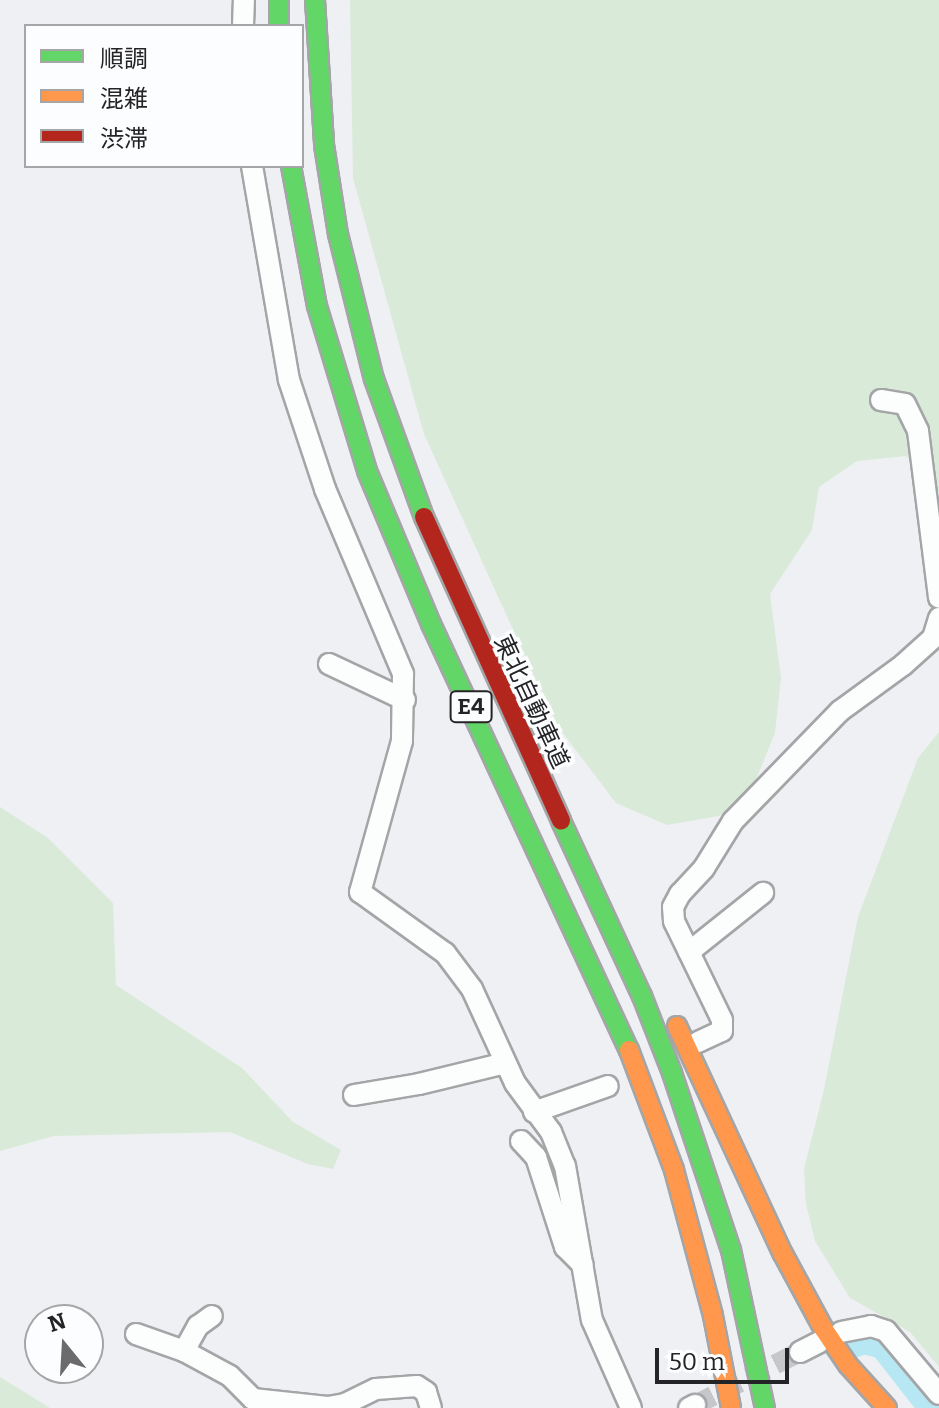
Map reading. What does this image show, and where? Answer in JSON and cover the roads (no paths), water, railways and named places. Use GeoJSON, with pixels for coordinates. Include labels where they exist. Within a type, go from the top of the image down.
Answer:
{"type":"FeatureCollection","features":[{"type":"Feature","properties":{"kind":"highway"},"geometry":{"type":"LineString","coordinates":[[279,0],[279,24]]}},
{"type":"Feature","properties":{"kind":"highway","name":"東北自動車道"},"geometry":{"type":"LineString","coordinates":[[315,0],[324,145],[352,296],[402,463],[464,613],[642,996],[672,1073],[731,1250],[765,1408]]}},
{"type":"Feature","properties":{"kind":"highway","name":"E4"},"geometry":{"type":"LineString","coordinates":[[291,168],[317,306],[367,471],[431,624],[610,1003],[674,1170],[713,1316],[731,1408]]}},
{"type":"Feature","properties":{"kind":"highway"},"geometry":{"type":"LineString","coordinates":[[464,613],[667,1006],[783,1254],[848,1365],[887,1408]]}},
{"type":"Feature","properties":{"kind":"highway"},"geometry":{"type":"LineString","coordinates":[[689,1234],[699,1322],[716,1408]]}},
{"type":"Feature","properties":{"kind":"street"},"geometry":{"type":"LineString","coordinates":[[243,24],[244,0]]}},
{"type":"Feature","properties":{"kind":"street"},"geometry":{"type":"LineString","coordinates":[[252,168],[289,380],[354,561],[396,651],[405,700],[402,741],[360,892],[445,953],[472,989],[506,1063],[534,1112],[551,1132],[561,1152],[592,1320],[631,1408]]}},
{"type":"Feature","properties":{"kind":"street"},"geometry":{"type":"LineString","coordinates":[[881,400],[905,404],[918,431],[939,598]]}},
{"type":"Feature","properties":{"kind":"street"},"geometry":{"type":"LineString","coordinates":[[698,1042],[722,1031],[722,1020],[674,921],[673,907],[704,868],[733,821],[840,711],[903,665],[933,638],[939,618]]}},
{"type":"Feature","properties":{"kind":"street"},"geometry":{"type":"LineString","coordinates":[[329,664],[405,700]]}},
{"type":"Feature","properties":{"kind":"street"},"geometry":{"type":"LineString","coordinates":[[689,952],[763,893]]}},
{"type":"Feature","properties":{"kind":"street"},"geometry":{"type":"LineString","coordinates":[[354,1095],[419,1084],[506,1063]]}},
{"type":"Feature","properties":{"kind":"street"},"geometry":{"type":"LineString","coordinates":[[534,1112],[608,1086]]}},
{"type":"Feature","properties":{"kind":"street"},"geometry":{"type":"LineString","coordinates":[[521,1141],[536,1157],[565,1247],[583,1265]]}},
{"type":"Feature","properties":{"kind":"street"},"geometry":{"type":"LineString","coordinates":[[184,1351],[198,1326],[212,1316]]}},
{"type":"Feature","properties":{"kind":"street"},"geometry":{"type":"LineString","coordinates":[[841,1332],[871,1326],[886,1331],[939,1394]]}},
{"type":"Feature","properties":{"kind":"street"},"geometry":{"type":"LineString","coordinates":[[136,1334],[184,1351],[230,1376],[245,1403],[328,1407],[345,1404],[376,1389],[417,1386],[426,1392],[431,1408]]}},
{"type":"Feature","properties":{"kind":"street"},"geometry":{"type":"LineString","coordinates":[[800,1352],[820,1342]]}},
{"type":"Feature","properties":{"kind":"waterway"},"geometry":{"type":"LineString","coordinates":[[852,1342],[865,1338],[884,1343],[935,1408]]}},
{"type":"Feature","properties":{"kind":"tunnel"},"geometry":{"type":"LineString","coordinates":[[695,1405],[800,1352]]}}]}
